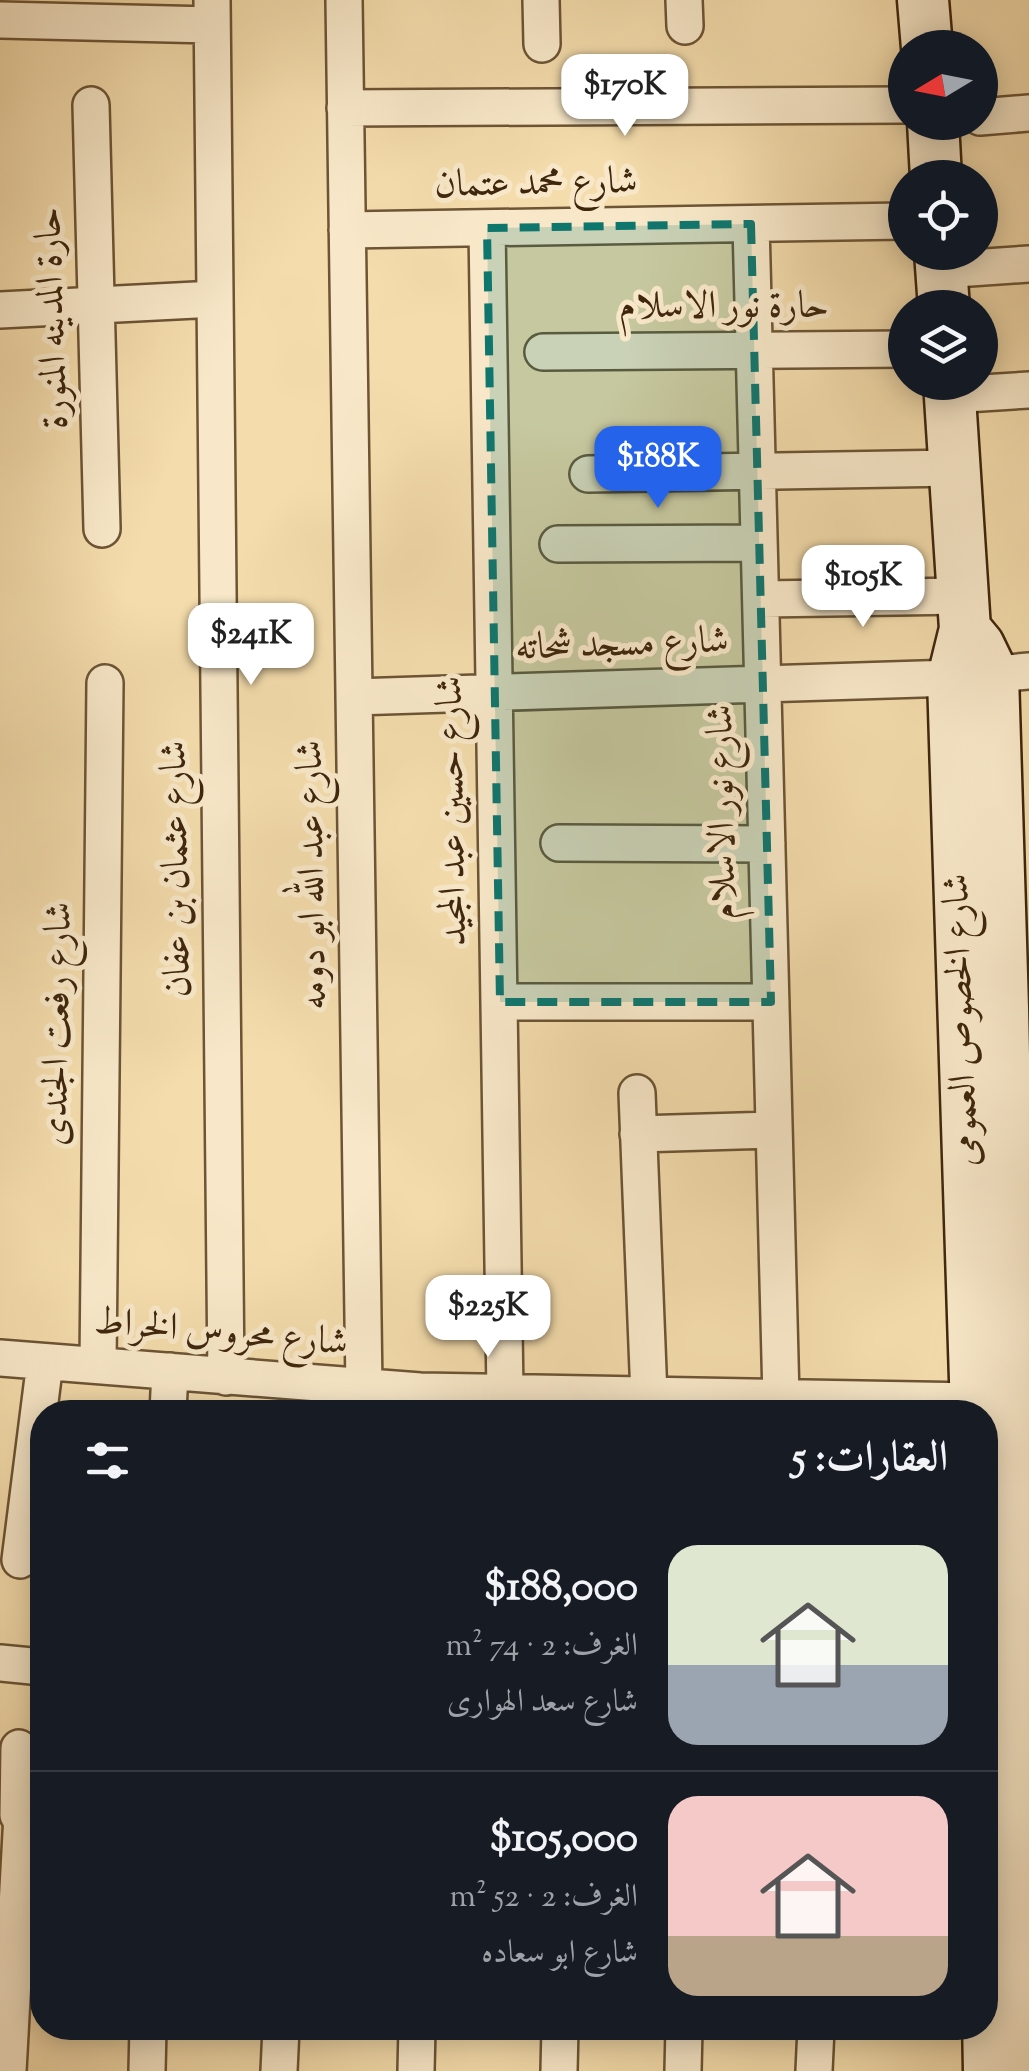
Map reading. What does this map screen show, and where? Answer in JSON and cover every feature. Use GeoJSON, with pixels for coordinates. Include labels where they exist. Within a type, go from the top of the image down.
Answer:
{"type":"FeatureCollection","features":[{"type":"Feature","properties":{"kind":"street","name":"شارع عبد الله ابو دومه"},"geometry":{"type":"LineString","coordinates":[[344,0],[364,1388]]}},
{"type":"Feature","properties":{"kind":"street"},"geometry":{"type":"LineString","coordinates":[[542,0],[542,44]]}},
{"type":"Feature","properties":{"kind":"street"},"geometry":{"type":"LineString","coordinates":[[923,0],[926,30]]}},
{"type":"Feature","properties":{"kind":"street"},"geometry":{"type":"LineString","coordinates":[[0,20],[131,12],[212,13]]}},
{"type":"Feature","properties":{"kind":"street","name":"شارع عثمان بن عفان"},"geometry":{"type":"LineString","coordinates":[[212,13],[226,1377]]}},
{"type":"Feature","properties":{"kind":"street","name":"حارة المدينه المنورة"},"geometry":{"type":"LineString","coordinates":[[91,105],[102,529]]}},
{"type":"Feature","properties":{"kind":"street"},"geometry":{"type":"LineString","coordinates":[[346,108],[888,105]]}},
{"type":"Feature","properties":{"kind":"street"},"geometry":{"type":"LineString","coordinates":[[998,116],[1029,113]]}},
{"type":"Feature","properties":{"kind":"street","name":"شارع محمد عتمان"},"geometry":{"type":"LineString","coordinates":[[347,230],[888,222]]}},
{"type":"Feature","properties":{"kind":"street","name":"شارع نور الاسلام"},"geometry":{"type":"LineString","coordinates":[[752,224],[781,1398]]}},
{"type":"Feature","properties":{"kind":"street","name":"شارع حسين عبد المجيد"},"geometry":{"type":"LineString","coordinates":[[487,228],[505,1393]]}},
{"type":"Feature","properties":{"kind":"street"},"geometry":{"type":"LineString","coordinates":[[942,277],[1029,264]]}},
{"type":"Feature","properties":{"kind":"street"},"geometry":{"type":"LineString","coordinates":[[0,310],[215,299]]}},
{"type":"Feature","properties":{"kind":"street","name":"حارة نور الاسلام"},"geometry":{"type":"LineString","coordinates":[[543,352],[888,349]]}},
{"type":"Feature","properties":{"kind":"street"},"geometry":{"type":"LineString","coordinates":[[998,390],[1029,390]]}},
{"type":"Feature","properties":{"kind":"street","name":"شارع الخصوص العمومى"},"geometry":{"type":"LineString","coordinates":[[950,400],[965,612],[992,675],[1004,1008],[1026,2071]]}},
{"type":"Feature","properties":{"kind":"street"},"geometry":{"type":"LineString","coordinates":[[588,474],[955,468]]}},
{"type":"Feature","properties":{"kind":"street"},"geometry":{"type":"LineString","coordinates":[[558,544],[759,542]]}},
{"type":"Feature","properties":{"kind":"street"},"geometry":{"type":"LineString","coordinates":[[761,600],[965,612]]}},
{"type":"Feature","properties":{"kind":"street","name":"شارع مسجد شحاته"},"geometry":{"type":"LineString","coordinates":[[354,697],[992,675]]}},
{"type":"Feature","properties":{"kind":"street","name":"شارع الخصوص العمومى"},"geometry":{"type":"LineString","coordinates":[[975,1400],[992,675]]}},
{"type":"Feature","properties":{"kind":"street","name":"شارع رفعت الجندى"},"geometry":{"type":"LineString","coordinates":[[98,1366],[105,682]]}},
{"type":"Feature","properties":{"kind":"street"},"geometry":{"type":"LineString","coordinates":[[559,843],[767,844]]}},
{"type":"Feature","properties":{"kind":"street"},"geometry":{"type":"LineString","coordinates":[[500,1002],[771,1002]]}},
{"type":"Feature","properties":{"kind":"street"},"geometry":{"type":"LineString","coordinates":[[637,1093],[648,1396]]}},
{"type":"Feature","properties":{"kind":"street"},"geometry":{"type":"LineString","coordinates":[[638,1134],[774,1130]]}},
{"type":"Feature","properties":{"kind":"street","name":"شارع محروس الخراط"},"geometry":{"type":"LineString","coordinates":[[0,1358],[226,1377],[305,1399],[364,1388],[412,1400]]}},
{"type":"Feature","properties":{"kind":"street"},"geometry":{"type":"LineString","coordinates":[[40,1400],[45,1362]]}},
{"type":"Feature","properties":{"kind":"street"},"geometry":{"type":"LineString","coordinates":[[169,1400],[170,1371]]}},
{"type":"Feature","properties":{"kind":"street","name":"شارع محروس الخراط"},"geometry":{"type":"LineString","coordinates":[[439,1400],[505,1393],[553,1400]]}},
{"type":"Feature","properties":{"kind":"street","name":"شارع محروس الخراط"},"geometry":{"type":"LineString","coordinates":[[606,1400],[648,1396],[679,1400]]}},
{"type":"Feature","properties":{"kind":"street","name":"شارع محروس الخراط"},"geometry":{"type":"LineString","coordinates":[[757,1400],[796,1400]]}},
{"type":"Feature","properties":{"kind":"street"},"geometry":{"type":"LineString","coordinates":[[21,1561],[30,1486]]}},
{"type":"Feature","properties":{"kind":"street"},"geometry":{"type":"LineString","coordinates":[[0,1663],[30,1666]]}},
{"type":"Feature","properties":{"kind":"street"},"geometry":{"type":"LineString","coordinates":[[8,2071],[21,1815],[19,1748]]}},
{"type":"Feature","properties":{"kind":"street"},"geometry":{"type":"LineString","coordinates":[[147,2071],[148,2040]]}},
{"type":"Feature","properties":{"kind":"street"},"geometry":{"type":"LineString","coordinates":[[279,2071],[280,2040]]}},
{"type":"Feature","properties":{"kind":"street"},"geometry":{"type":"LineString","coordinates":[[416,2071],[417,2040]]}},
{"type":"Feature","properties":{"kind":"street"},"geometry":{"type":"LineString","coordinates":[[559,2071],[560,2040]]}},
{"type":"Feature","properties":{"kind":"street"},"geometry":{"type":"LineString","coordinates":[[682,2071],[683,2040]]}},
{"type":"Feature","properties":{"kind":"street"},"geometry":{"type":"LineString","coordinates":[[814,2071],[815,2040]]}},
{"type":"Feature","properties":{"kind":"street"},"geometry":{"type":"LineString","coordinates":[[988,2040],[989,2071]]}},
{"type":"Feature","properties":{"kind":"highlighted area"},"geometry":{"type":"Polygon","coordinates":[[[751,224],[771,1002],[500,1002],[487,228],[751,224]]]}}]}
